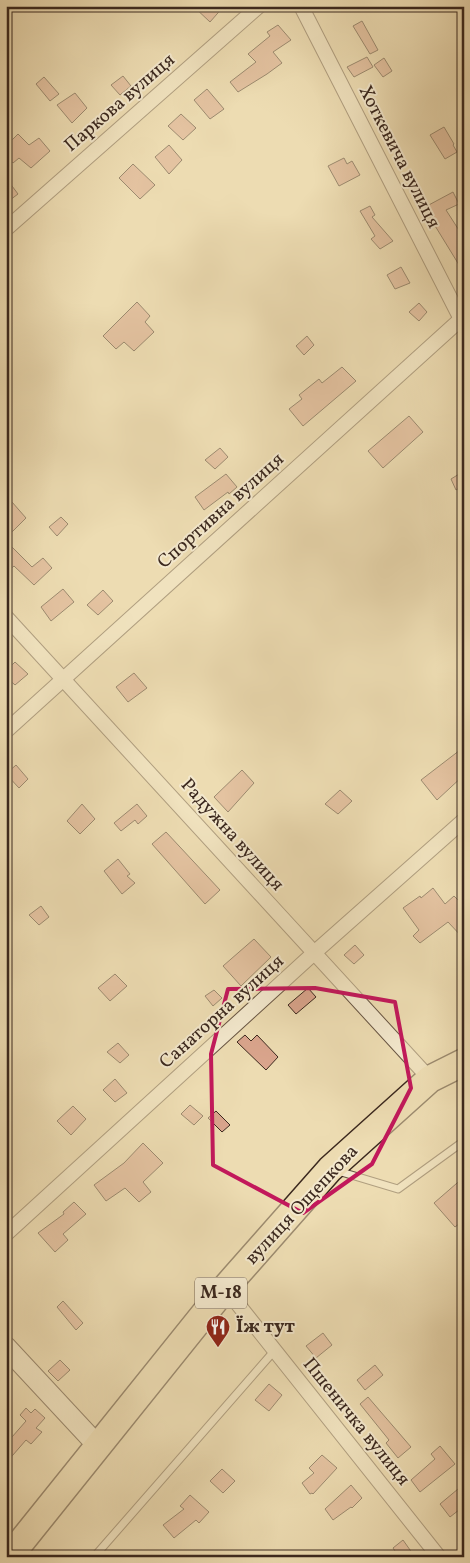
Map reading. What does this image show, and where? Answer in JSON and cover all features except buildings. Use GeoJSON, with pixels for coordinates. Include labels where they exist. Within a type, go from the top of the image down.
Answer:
{"type":"FeatureCollection","features":[{"type":"Feature","properties":{"kind":"highway","name":"вулиця Ощепкова"},"geometry":{"type":"LineString","coordinates":[[10,1557],[225,1288],[330,1169],[430,1079],[464,1062]]}},
{"type":"Feature","properties":{"kind":"street","name":"Паркова вулиця"},"geometry":{"type":"LineString","coordinates":[[6,228],[259,6]]}},
{"type":"Feature","properties":{"kind":"street","name":"Хоткевича вулиця"},"geometry":{"type":"LineString","coordinates":[[301,6],[462,322]]}},
{"type":"Feature","properties":{"kind":"street","name":"Спортивна вулиця"},"geometry":{"type":"LineString","coordinates":[[6,731],[462,322]]}},
{"type":"Feature","properties":{"kind":"street","name":"Радужна вулиця"},"geometry":{"type":"LineString","coordinates":[[6,617],[430,1079]]}},
{"type":"Feature","properties":{"kind":"street","name":"Санаторна вулиця"},"geometry":{"type":"LineString","coordinates":[[6,1234],[314,953],[464,820]]}},
{"type":"Feature","properties":{"kind":"street","name":"Пшеничка вулиця"},"geometry":{"type":"LineString","coordinates":[[225,1288],[440,1557]]}},
{"type":"Feature","properties":{"kind":"street"},"geometry":{"type":"LineString","coordinates":[[6,1346],[98,1446]]}},
{"type":"Feature","properties":{"kind":"lane"},"geometry":{"type":"LineString","coordinates":[[330,1169],[398,1189],[464,1141]]}},
{"type":"Feature","properties":{"kind":"lane"},"geometry":{"type":"LineString","coordinates":[[94,1557],[275,1350]]}},
{"type":"Feature","properties":{"kind":"highlighted area"},"geometry":{"type":"Polygon","coordinates":[[[315,988],[395,1002],[411,1088],[372,1164],[303,1213],[213,1165],[211,1054],[228,989],[315,988]]]}},
{"type":"Feature","properties":{"kind":"place","name":"Їж тут"},"geometry":{"type":"Point","coordinates":[218,1348]}}]}
